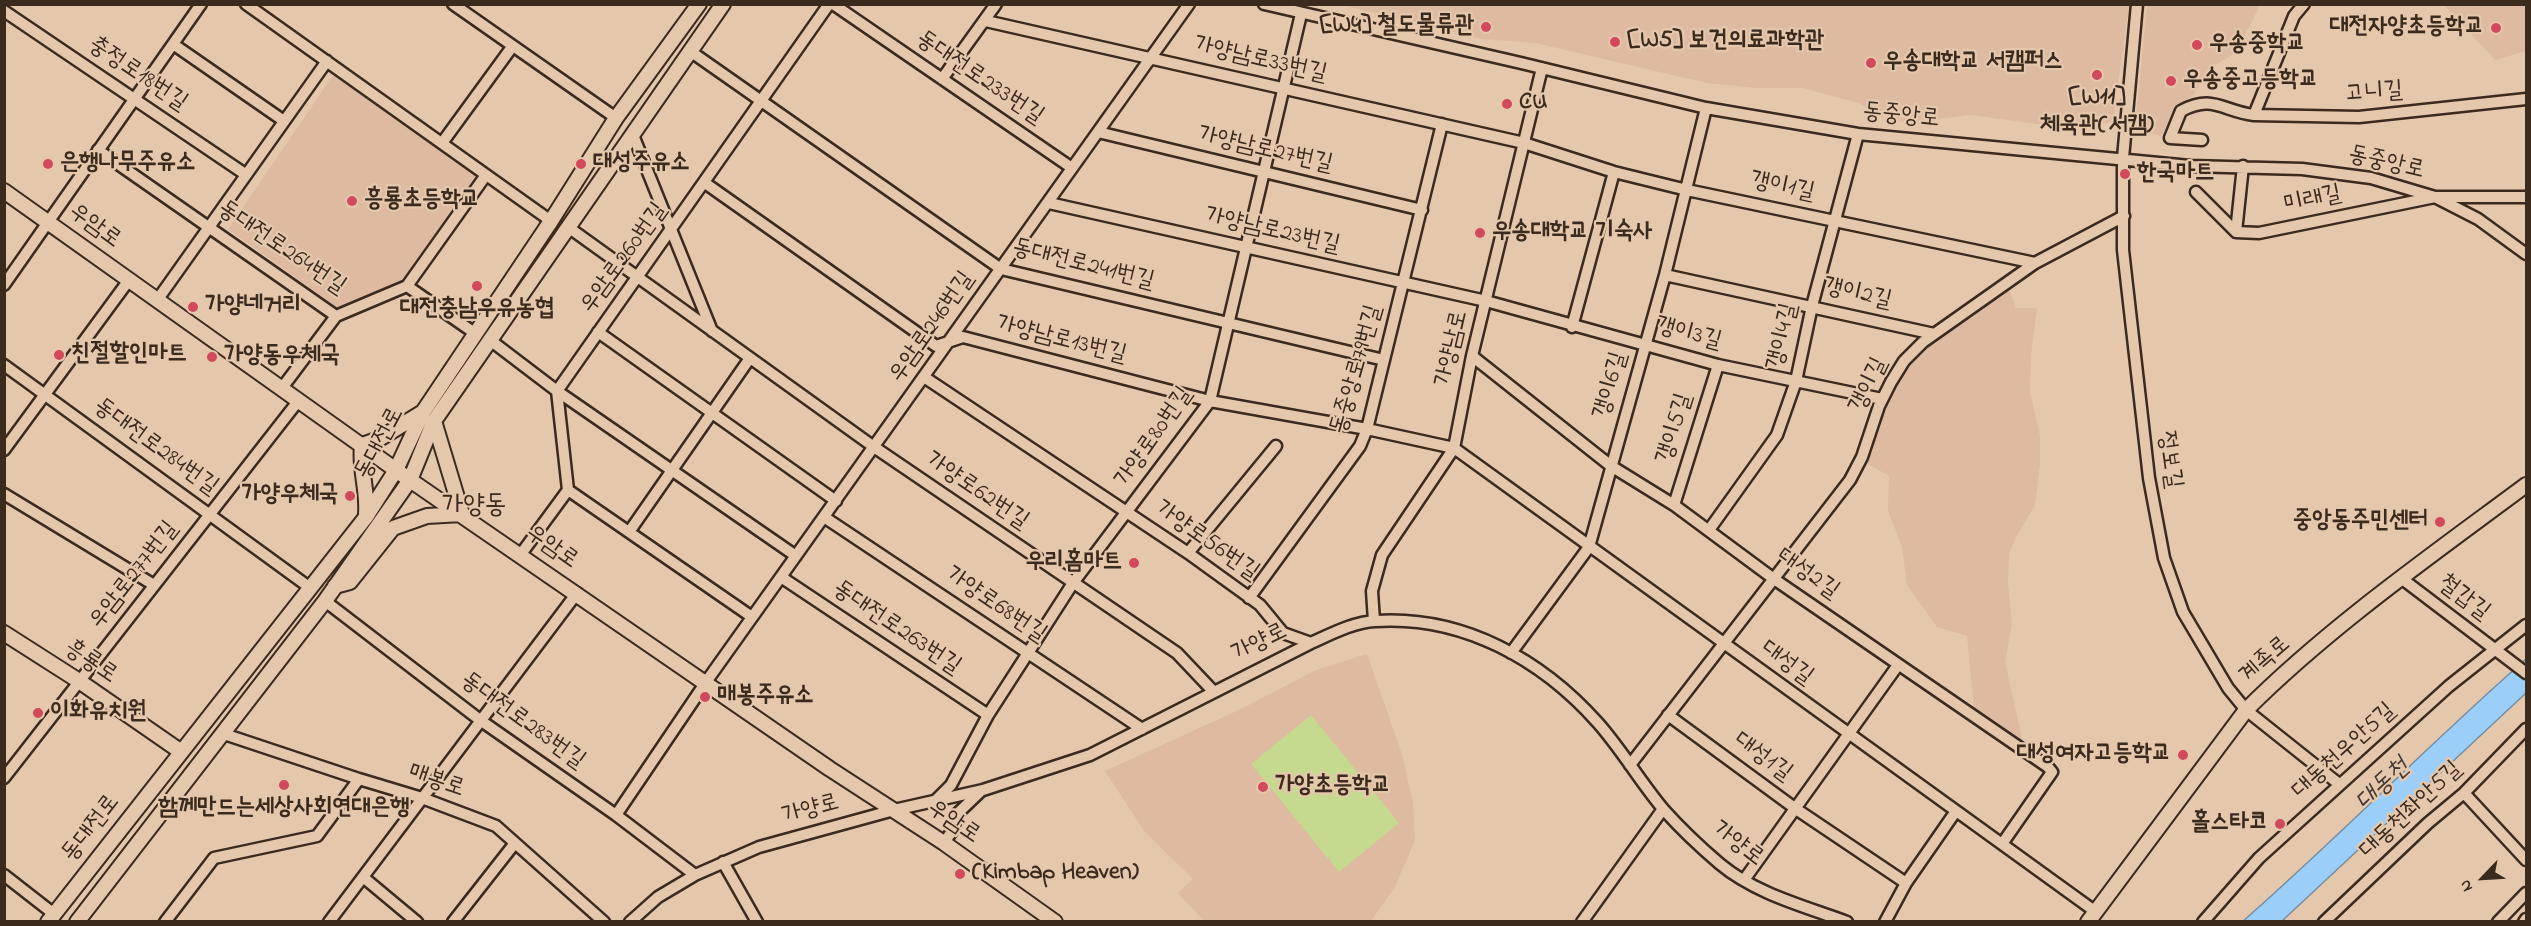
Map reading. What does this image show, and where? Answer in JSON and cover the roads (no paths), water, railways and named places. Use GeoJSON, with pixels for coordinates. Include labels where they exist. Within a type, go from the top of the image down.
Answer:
{"type":"FeatureCollection","features":[{"type":"Feature","properties":{"kind":"main road","name":"동대전로"},"geometry":{"type":"LineString","coordinates":[[51,918],[366,517],[429,416],[476,334],[616,118],[699,4]]}},
{"type":"Feature","properties":{"kind":"main road","name":"동대전로"},"geometry":{"type":"LineString","coordinates":[[77,921],[326,601],[410,480],[429,416],[490,340],[723,4]]}},
{"type":"Feature","properties":{"kind":"main road","name":"우암로"},"geometry":{"type":"LineString","coordinates":[[4,191],[410,480],[1055,921]]}},
{"type":"Feature","properties":{"kind":"main road"},"geometry":{"type":"LineString","coordinates":[[335,586],[350,582],[393,528],[427,516],[462,514],[429,416],[362,445],[360,459],[367,500],[366,517]]}},
{"type":"Feature","properties":{"kind":"main road","name":"계족로"},"geometry":{"type":"LineString","coordinates":[[2092,916],[2246,710],[2269,686],[2401,578],[2526,485]]}},
{"type":"Feature","properties":{"kind":"main road","name":"흥룡로"},"geometry":{"type":"LineString","coordinates":[[4,633],[79,681],[180,752]]}},
{"type":"Feature","properties":{"kind":"street"},"geometry":{"type":"LineString","coordinates":[[4,285],[201,4]]}},
{"type":"Feature","properties":{"kind":"street"},"geometry":{"type":"LineString","coordinates":[[246,4],[551,221]]}},
{"type":"Feature","properties":{"kind":"street"},"geometry":{"type":"LineString","coordinates":[[453,4],[616,118]]}},
{"type":"Feature","properties":{"kind":"street","name":"동대전로233번길"},"geometry":{"type":"LineString","coordinates":[[831,4],[1072,168]]}},
{"type":"Feature","properties":{"kind":"street","name":"우암로260번길"},"geometry":{"type":"LineString","coordinates":[[557,392],[831,4]]}},
{"type":"Feature","properties":{"kind":"street"},"geometry":{"type":"LineString","coordinates":[[942,79],[986,21],[996,4]]}},
{"type":"Feature","properties":{"kind":"street","name":"우암로246번길"},"geometry":{"type":"LineString","coordinates":[[706,682],[1189,4]]}},
{"type":"Feature","properties":{"kind":"street","name":"동중앙로"},"geometry":{"type":"LineString","coordinates":[[1264,4],[1706,108],[1858,134],[2190,166],[2301,169],[2371,178],[2435,197],[2478,219],[2526,254]]}},
{"type":"Feature","properties":{"kind":"street","name":"정보길"},"geometry":{"type":"LineString","coordinates":[[2137,4],[2123,158],[2123,249],[2148,466],[2159,540],[2183,612],[2228,688],[2246,710],[2339,784]]}},
{"type":"Feature","properties":{"kind":"street"},"geometry":{"type":"LineString","coordinates":[[2254,115],[2294,16],[2304,4]]}},
{"type":"Feature","properties":{"kind":"street","name":"충정로18번길"},"geometry":{"type":"LineString","coordinates":[[4,11],[245,174]]}},
{"type":"Feature","properties":{"kind":"street","name":"가양로80번길"},"geometry":{"type":"LineString","coordinates":[[936,800],[951,785],[988,715],[1073,583],[1210,401],[1301,14]]}},
{"type":"Feature","properties":{"kind":"street","name":"가양남로33번길"},"geometry":{"type":"LineString","coordinates":[[986,21],[1524,143]]}},
{"type":"Feature","properties":{"kind":"street"},"geometry":{"type":"LineString","coordinates":[[173,44],[284,121]]}},
{"type":"Feature","properties":{"kind":"street"},"geometry":{"type":"LineString","coordinates":[[442,143],[512,47]]}},
{"type":"Feature","properties":{"kind":"street","name":"동대전로241번길"},"geometry":{"type":"LineString","coordinates":[[690,51],[1000,269],[1384,360]]}},
{"type":"Feature","properties":{"kind":"street"},"geometry":{"type":"LineString","coordinates":[[158,299],[208,225],[327,61]]}},
{"type":"Feature","properties":{"kind":"street","name":"가양남로"},"geometry":{"type":"LineString","coordinates":[[1374,621],[1372,591],[1382,555],[1454,448],[1472,356],[1542,68]]}},
{"type":"Feature","properties":{"kind":"street","name":"고니길"},"geometry":{"type":"LineString","coordinates":[[2202,140],[2170,138],[2181,111],[2196,103],[2216,103],[2241,113],[2254,115],[2359,117],[2526,99]]}},
{"type":"Feature","properties":{"kind":"street","name":"갱이6길"},"geometry":{"type":"LineString","coordinates":[[1589,547],[1665,275],[1706,108]]}},
{"type":"Feature","properties":{"kind":"street","name":"동중앙로79번길"},"geometry":{"type":"LineString","coordinates":[[1249,597],[1360,446],[1367,429],[1442,124]]}},
{"type":"Feature","properties":{"kind":"street","name":"가양남로27번길"},"geometry":{"type":"LineString","coordinates":[[1098,132],[1422,210]]}},
{"type":"Feature","properties":{"kind":"street","name":"갱이4길"},"geometry":{"type":"LineString","coordinates":[[1709,530],[1778,435],[1796,381],[1812,306],[1858,134]]}},
{"type":"Feature","properties":{"kind":"street"},"geometry":{"type":"LineString","coordinates":[[633,135],[712,331]]}},
{"type":"Feature","properties":{"kind":"street","name":"갱이1길"},"geometry":{"type":"LineString","coordinates":[[1524,143],[1614,172],[1687,190],[2035,263]]}},
{"type":"Feature","properties":{"kind":"street","name":"동대전로264번길"},"geometry":{"type":"LineString","coordinates":[[98,150],[336,316],[407,286]]}},
{"type":"Feature","properties":{"kind":"street"},"geometry":{"type":"LineString","coordinates":[[2236,232],[2243,166]]}},
{"type":"Feature","properties":{"kind":"street"},"geometry":{"type":"LineString","coordinates":[[1572,327],[1614,172]]}},
{"type":"Feature","properties":{"kind":"street"},"geometry":{"type":"LineString","coordinates":[[476,334],[407,286],[486,175]]}},
{"type":"Feature","properties":{"kind":"street","name":"가양남로13번길"},"geometry":{"type":"LineString","coordinates":[[705,183],[936,346],[963,337],[1210,401],[1367,429],[1454,448]]}},
{"type":"Feature","properties":{"kind":"street"},"geometry":{"type":"LineString","coordinates":[[2196,192],[2236,232]]}},
{"type":"Feature","properties":{"kind":"street","name":"미래길"},"geometry":{"type":"LineString","coordinates":[[2236,232],[2259,233],[2435,197],[2526,197]]}},
{"type":"Feature","properties":{"kind":"street","name":"가양남로23번길"},"geometry":{"type":"LineString","coordinates":[[1049,203],[1486,301]]}},
{"type":"Feature","properties":{"kind":"street","name":"갱이길"},"geometry":{"type":"LineString","coordinates":[[1722,644],[1850,480],[1863,458],[1882,399],[1904,361],[1934,334],[2035,263],[2124,216]]}},
{"type":"Feature","properties":{"kind":"street","name":"가양로62번길"},"geometry":{"type":"LineString","coordinates":[[568,227],[874,447],[1177,652],[1213,691]]}},
{"type":"Feature","properties":{"kind":"street","name":"갱이2길"},"geometry":{"type":"LineString","coordinates":[[1665,275],[1934,334]]}},
{"type":"Feature","properties":{"kind":"street"},"geometry":{"type":"LineString","coordinates":[[4,450],[129,280]]}},
{"type":"Feature","properties":{"kind":"street","name":"갱이3길"},"geometry":{"type":"LineString","coordinates":[[1486,301],[1572,327],[1718,365],[1882,399]]}},
{"type":"Feature","properties":{"kind":"street"},"geometry":{"type":"LineString","coordinates":[[282,388],[336,316]]}},
{"type":"Feature","properties":{"kind":"street"},"geometry":{"type":"LineString","coordinates":[[598,332],[836,501]]}},
{"type":"Feature","properties":{"kind":"street"},"geometry":{"type":"LineString","coordinates":[[490,340],[557,392],[796,556]]}},
{"type":"Feature","properties":{"kind":"street","name":"대성2길"},"geometry":{"type":"LineString","coordinates":[[1472,356],[1611,466],[1674,505],[1774,579],[2048,767],[2052,772],[2002,844]]}},
{"type":"Feature","properties":{"kind":"street"},"geometry":{"type":"LineString","coordinates":[[629,532],[750,358]]}},
{"type":"Feature","properties":{"kind":"street","name":"동대전로284번길"},"geometry":{"type":"LineString","coordinates":[[4,365],[309,587]]}},
{"type":"Feature","properties":{"kind":"street","name":"갱이5길"},"geometry":{"type":"LineString","coordinates":[[1674,505],[1718,365]]}},
{"type":"Feature","properties":{"kind":"street","name":"가양로56번길"},"geometry":{"type":"LineString","coordinates":[[924,376],[1249,597],[1260,605],[1283,633],[1311,643]]}},
{"type":"Feature","properties":{"kind":"street"},"geometry":{"type":"LineString","coordinates":[[521,554],[568,490],[557,392]]}},
{"type":"Feature","properties":{"kind":"street","name":"우암로277번길"},"geometry":{"type":"LineString","coordinates":[[4,778],[299,400]]}},
{"type":"Feature","properties":{"kind":"street"},"geometry":{"type":"LineString","coordinates":[[1188,554],[1276,446]]}},
{"type":"Feature","properties":{"kind":"street","name":"대성길"},"geometry":{"type":"LineString","coordinates":[[1454,448],[1722,644],[2002,844],[2092,916]]}},
{"type":"Feature","properties":{"kind":"street"},"geometry":{"type":"LineString","coordinates":[[568,490],[752,617]]}},
{"type":"Feature","properties":{"kind":"street"},"geometry":{"type":"LineString","coordinates":[[4,494],[154,585]]}},
{"type":"Feature","properties":{"kind":"street","name":"가양로68번길"},"geometry":{"type":"LineString","coordinates":[[824,517],[1142,729]]}},
{"type":"Feature","properties":{"kind":"street"},"geometry":{"type":"LineString","coordinates":[[1511,653],[1589,547]]}},
{"type":"Feature","properties":{"kind":"street","name":"동대전로263번길"},"geometry":{"type":"LineString","coordinates":[[781,577],[988,715]]}},
{"type":"Feature","properties":{"kind":"street","name":"철갑길"},"geometry":{"type":"LineString","coordinates":[[2401,578],[2526,673]]}},
{"type":"Feature","properties":{"kind":"street"},"geometry":{"type":"LineString","coordinates":[[329,921],[577,594]]}},
{"type":"Feature","properties":{"kind":"street","name":"동대전로283번길"},"geometry":{"type":"LineString","coordinates":[[326,601],[480,720],[616,815],[695,875]]}},
{"type":"Feature","properties":{"kind":"street","name":"가양로"},"geometry":{"type":"LineString","coordinates":[[630,921],[658,897],[695,875],[759,847],[894,810],[983,790],[1090,755],[1311,643],[1339,630],[1374,621],[1424,623],[1470,633],[1511,653],[1561,685],[1599,724],[1664,809],[1722,865],[1744,880],[1798,905],[1847,921]]}},
{"type":"Feature","properties":{"kind":"street","name":"대동천우안5길"},"geometry":{"type":"LineString","coordinates":[[2203,921],[2259,858],[2339,784],[2449,686],[2498,651],[2526,625]]}},
{"type":"Feature","properties":{"kind":"street"},"geometry":{"type":"LineString","coordinates":[[1630,765],[1722,644]]}},
{"type":"Feature","properties":{"kind":"street"},"geometry":{"type":"LineString","coordinates":[[1744,880],[1898,665]]}},
{"type":"Feature","properties":{"kind":"street"},"geometry":{"type":"LineString","coordinates":[[616,815],[706,682]]}},
{"type":"Feature","properties":{"kind":"street","name":"대성1길"},"geometry":{"type":"LineString","coordinates":[[1668,716],[1796,809],[1906,883]]}},
{"type":"Feature","properties":{"kind":"street","name":"대동천좌안5길"},"geometry":{"type":"LineString","coordinates":[[2324,921],[2428,823],[2464,793],[2526,729]]}},
{"type":"Feature","properties":{"kind":"street","name":"매봉로"},"geometry":{"type":"LineString","coordinates":[[224,735],[359,780],[422,798],[496,826],[604,921]]}},
{"type":"Feature","properties":{"kind":"street"},"geometry":{"type":"LineString","coordinates":[[165,921],[214,858],[317,836],[359,780]]}},
{"type":"Feature","properties":{"kind":"street"},"geometry":{"type":"LineString","coordinates":[[944,843],[952,831],[958,813],[983,790]]}},
{"type":"Feature","properties":{"kind":"street"},"geometry":{"type":"LineString","coordinates":[[2464,793],[2526,860]]}},
{"type":"Feature","properties":{"kind":"street"},"geometry":{"type":"LineString","coordinates":[[1582,921],[1664,809]]}},
{"type":"Feature","properties":{"kind":"street"},"geometry":{"type":"LineString","coordinates":[[1885,921],[1906,883],[1956,811]]}},
{"type":"Feature","properties":{"kind":"street"},"geometry":{"type":"LineString","coordinates":[[453,921],[515,843]]}},
{"type":"Feature","properties":{"kind":"street"},"geometry":{"type":"LineString","coordinates":[[723,862],[757,921]]}},
{"type":"Feature","properties":{"kind":"street","name":"동대전로"},"geometry":{"type":"LineString","coordinates":[[4,875],[51,918]]}},
{"type":"Feature","properties":{"kind":"street"},"geometry":{"type":"LineString","coordinates":[[363,877],[417,921]]}},
{"type":"Feature","properties":{"kind":"street"},"geometry":{"type":"LineString","coordinates":[[2498,921],[2526,892]]}},
{"type":"Feature","properties":{"kind":"water"},"geometry":{"type":"Polygon","coordinates":[[[2526,659],[2526,693],[2282,921],[2242,922],[2454,724],[2526,659]]]}},
{"type":"Feature","properties":{"kind":"place","name":"[W4] 철도물류관"},"geometry":{"type":"Point","coordinates":[1486,27]}},
{"type":"Feature","properties":{"kind":"place","name":"대전자양초등학교"},"geometry":{"type":"Point","coordinates":[2496,28]}},
{"type":"Feature","properties":{"kind":"place","name":"[W5] 보건의료과학관"},"geometry":{"type":"Point","coordinates":[1615,42]}},
{"type":"Feature","properties":{"kind":"place","name":"우송중학교"},"geometry":{"type":"Point","coordinates":[2197,45]}},
{"type":"Feature","properties":{"kind":"place","name":"우송대학교 서캠퍼스"},"geometry":{"type":"Point","coordinates":[1871,63]}},
{"type":"Feature","properties":{"kind":"place","name":"[W11] 체육관(서캠)"},"geometry":{"type":"Point","coordinates":[2097,75]}},
{"type":"Feature","properties":{"kind":"place","name":"우송중고등학교"},"geometry":{"type":"Point","coordinates":[2171,81]}},
{"type":"Feature","properties":{"kind":"place","name":"CU"},"geometry":{"type":"Point","coordinates":[1507,104]}},
{"type":"Feature","properties":{"kind":"place","name":"은행나무주유소"},"geometry":{"type":"Point","coordinates":[48,164]}},
{"type":"Feature","properties":{"kind":"place","name":"대성주유소"},"geometry":{"type":"Point","coordinates":[581,164]}},
{"type":"Feature","properties":{"kind":"place","name":"한국마트"},"geometry":{"type":"Point","coordinates":[2125,174]}},
{"type":"Feature","properties":{"kind":"place","name":"흥룡초등학교"},"geometry":{"type":"Point","coordinates":[352,201]}},
{"type":"Feature","properties":{"kind":"place","name":"우송대학교 기숙사"},"geometry":{"type":"Point","coordinates":[1480,233]}},
{"type":"Feature","properties":{"kind":"place","name":"대전충남우유농협"},"geometry":{"type":"Point","coordinates":[477,286]}},
{"type":"Feature","properties":{"kind":"place","name":"가양네거리"},"geometry":{"type":"Point","coordinates":[193,307]}},
{"type":"Feature","properties":{"kind":"place","name":"친절할인마트"},"geometry":{"type":"Point","coordinates":[59,355]}},
{"type":"Feature","properties":{"kind":"place","name":"가양동우체국"},"geometry":{"type":"Point","coordinates":[212,357]}},
{"type":"Feature","properties":{"kind":"place","name":"가양우체국"},"geometry":{"type":"Point","coordinates":[350,496]}},
{"type":"Feature","properties":{"kind":"place","name":"중앙동주민센터"},"geometry":{"type":"Point","coordinates":[2440,522]}},
{"type":"Feature","properties":{"kind":"place","name":"우리홈마트"},"geometry":{"type":"Point","coordinates":[1134,563]}},
{"type":"Feature","properties":{"kind":"place","name":"매봉주유소"},"geometry":{"type":"Point","coordinates":[705,697]}},
{"type":"Feature","properties":{"kind":"place","name":"이화유치원"},"geometry":{"type":"Point","coordinates":[38,713]}},
{"type":"Feature","properties":{"kind":"place","name":"대성여자고등학교"},"geometry":{"type":"Point","coordinates":[2183,755]}},
{"type":"Feature","properties":{"kind":"place","name":"함께만드는세상사회연대은행"},"geometry":{"type":"Point","coordinates":[284,785]}},
{"type":"Feature","properties":{"kind":"place","name":"가양초등학교"},"geometry":{"type":"Point","coordinates":[1263,787]}},
{"type":"Feature","properties":{"kind":"place","name":"홀스타코"},"geometry":{"type":"Point","coordinates":[2280,824]}},
{"type":"Feature","properties":{"kind":"place","name":"(Kimbap Heaven)"},"geometry":{"type":"Point","coordinates":[960,874]}},
{"type":"Feature","properties":{"kind":"district","name":"가양동"},"geometry":{"type":"Point","coordinates":[474,508]}},
{"type":"Feature","properties":{"kind":"water label","name":"대동천"},"geometry":{"type":"Point","coordinates":[2384,786]}}]}
